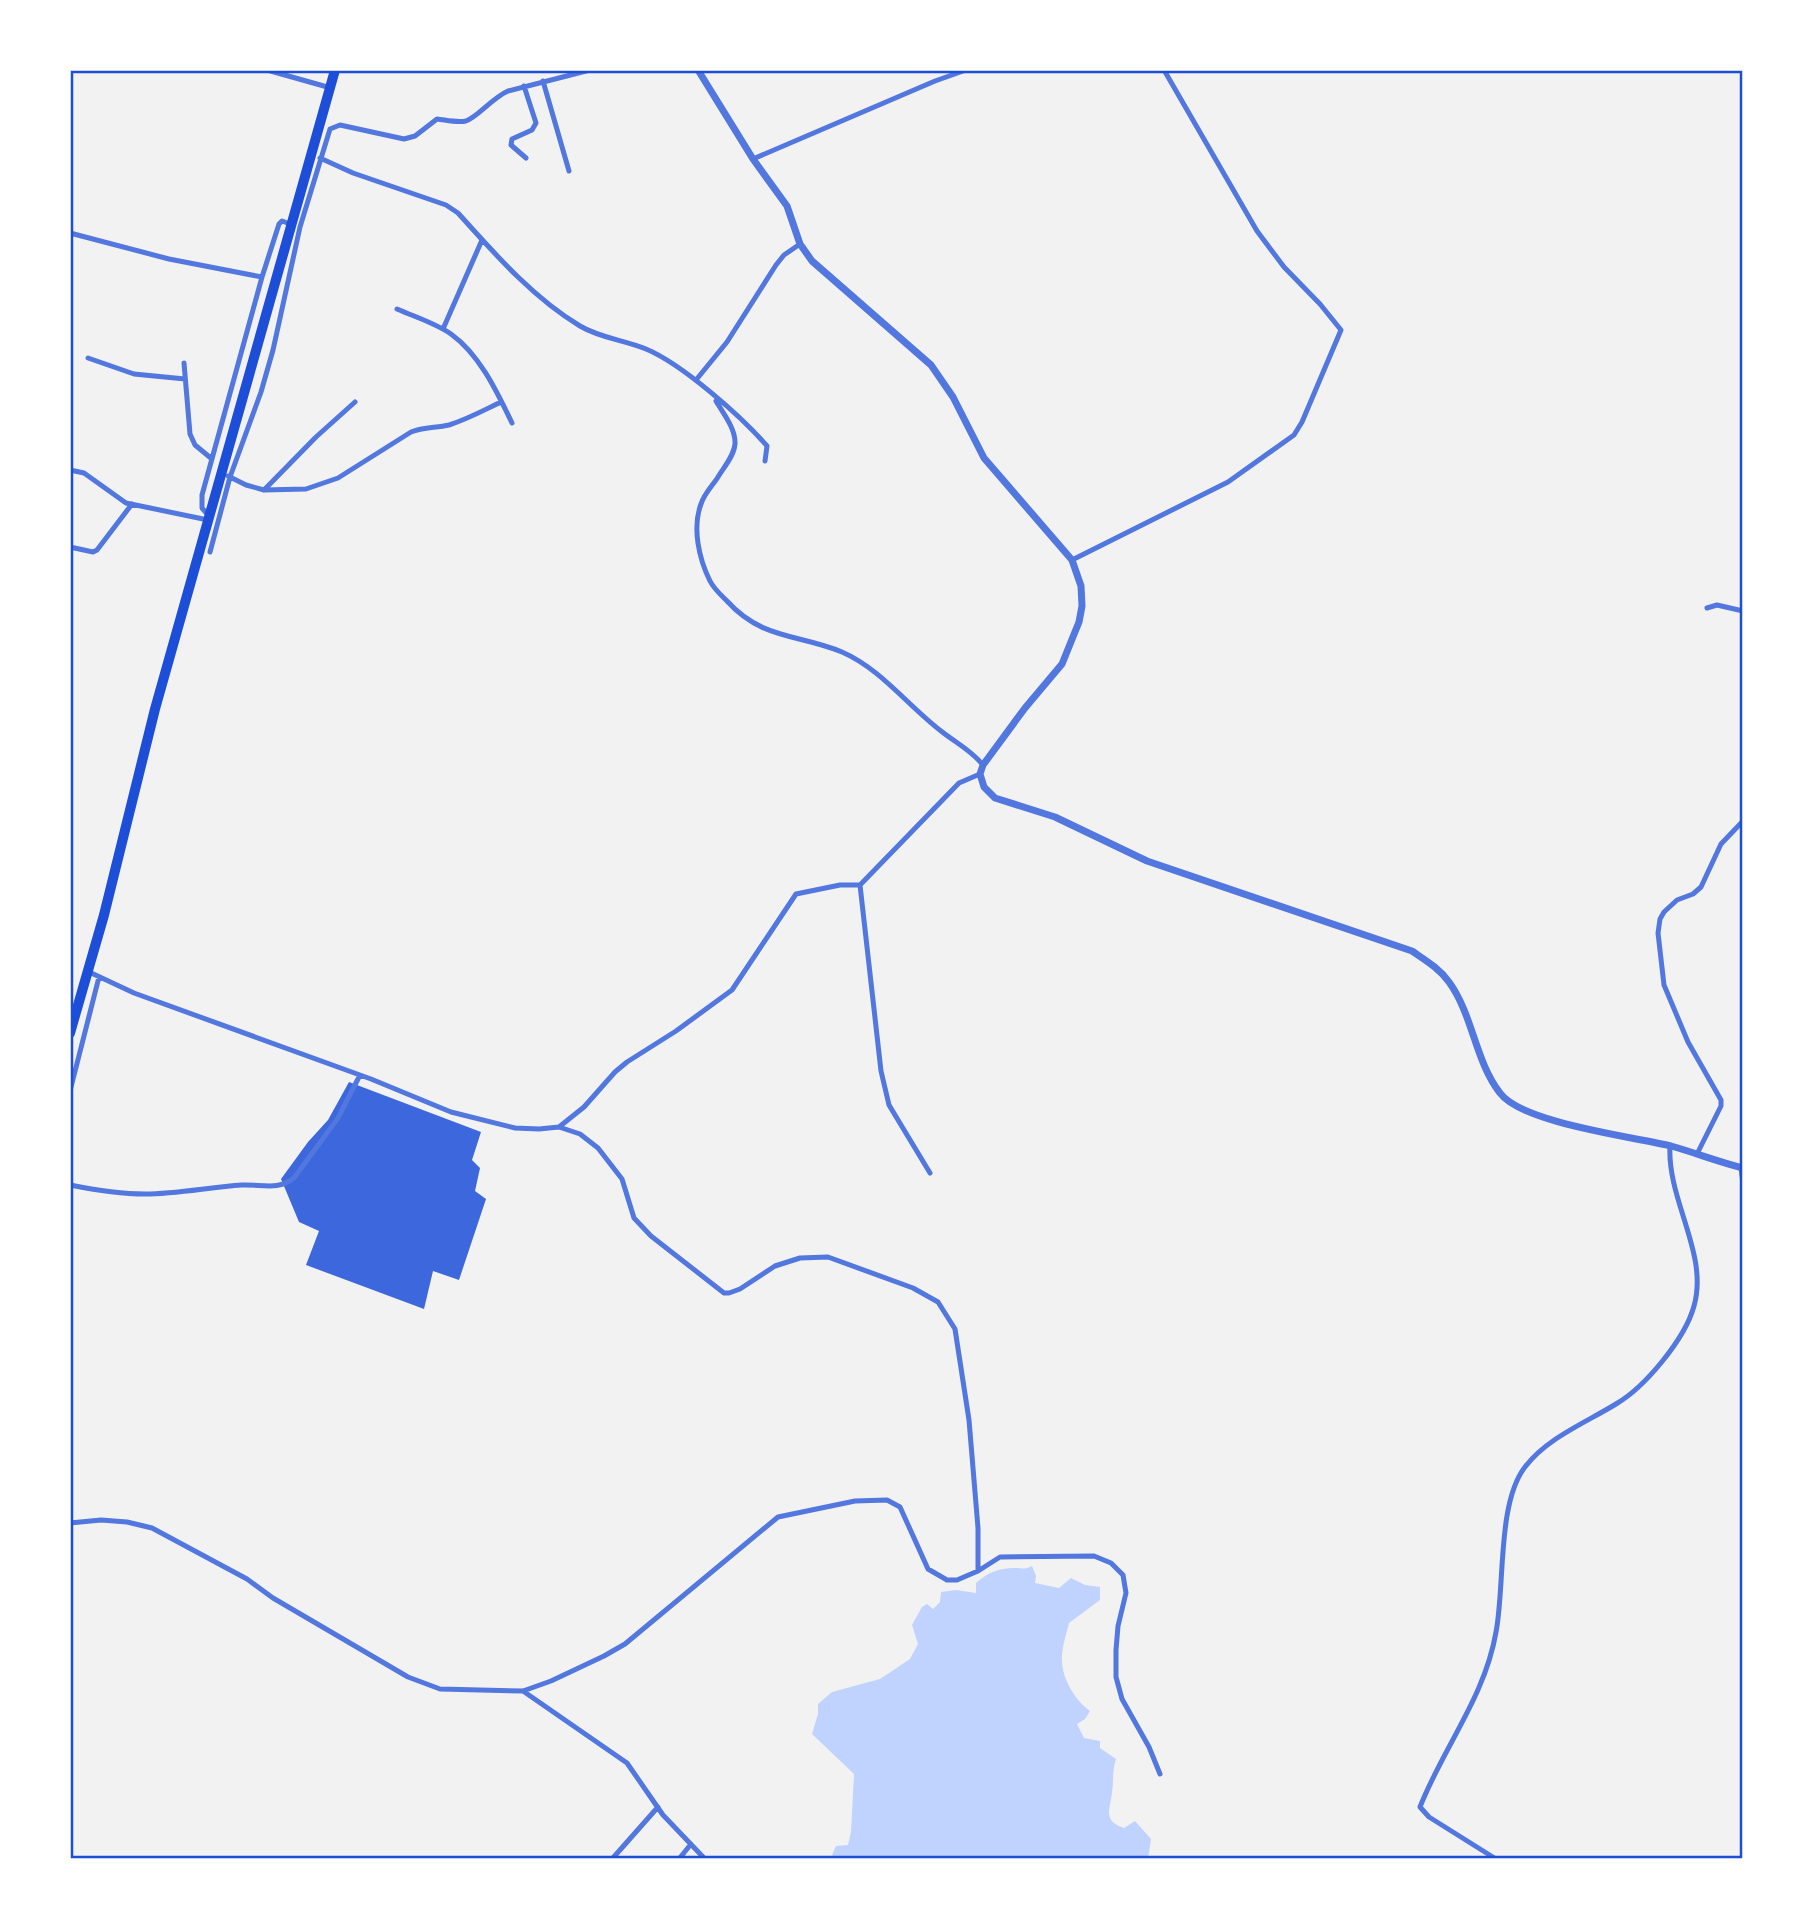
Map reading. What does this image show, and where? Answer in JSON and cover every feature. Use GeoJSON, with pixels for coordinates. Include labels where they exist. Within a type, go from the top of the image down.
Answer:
{"type":"FeatureCollection","features":[{"type":"Feature","properties":{"kind":"highway"},"geometry":{"type":"LineString","coordinates":[[70,1034],[113,882],[146,739],[208,518],[225,474],[295,225],[335,70]]}},
{"type":"Feature","properties":{"kind":"street"},"geometry":{"type":"LineString","coordinates":[[267,70],[331,88]]}},
{"type":"Feature","properties":{"kind":"street"},"geometry":{"type":"LineString","coordinates":[[210,552],[225,474],[261,392],[273,350],[295,225],[330,129],[334,126],[404,139],[415,136],[437,119],[465,121],[474,117],[496,96],[524,86],[590,70]]}},
{"type":"Feature","properties":{"kind":"street"},"geometry":{"type":"LineString","coordinates":[[698,70],[753,159],[787,206],[800,244],[812,261],[931,365],[953,397],[984,458],[1072,560],[1082,586],[1082,606],[1068,651],[1062,664],[983,765],[980,774],[984,787],[995,798],[1055,817],[1147,861],[1412,951],[1435,967],[1448,981],[1461,1002],[1492,1083],[1502,1096],[1517,1107],[1540,1116],[1670,1146],[1742,1168],[1743,1183]]}},
{"type":"Feature","properties":{"kind":"street"},"geometry":{"type":"LineString","coordinates":[[753,159],[934,81],[966,70]]}},
{"type":"Feature","properties":{"kind":"street"},"geometry":{"type":"LineString","coordinates":[[1072,560],[1228,481],[1294,435],[1303,422],[1341,330],[1326,310],[1284,267],[1257,231],[1164,70]]}},
{"type":"Feature","properties":{"kind":"street"},"geometry":{"type":"LineString","coordinates":[[544,81],[569,171]]}},
{"type":"Feature","properties":{"kind":"street"},"geometry":{"type":"LineString","coordinates":[[524,86],[536,123],[532,130],[512,139],[511,145],[526,158]]}},
{"type":"Feature","properties":{"kind":"street"},"geometry":{"type":"LineString","coordinates":[[320,158],[353,173],[446,205],[458,213],[539,296],[578,325],[593,333],[649,350],[696,380],[767,446],[765,461]]}},
{"type":"Feature","properties":{"kind":"street"},"geometry":{"type":"LineString","coordinates":[[208,518],[201,503],[262,277],[278,224],[282,222],[295,225]]}},
{"type":"Feature","properties":{"kind":"street"},"geometry":{"type":"LineString","coordinates":[[70,233],[169,258],[262,277]]}},
{"type":"Feature","properties":{"kind":"street"},"geometry":{"type":"LineString","coordinates":[[443,329],[482,240]]}},
{"type":"Feature","properties":{"kind":"street"},"geometry":{"type":"LineString","coordinates":[[696,380],[727,342],[776,265],[784,255],[800,244]]}},
{"type":"Feature","properties":{"kind":"street"},"geometry":{"type":"LineString","coordinates":[[397,309],[443,329],[470,352],[512,423]]}},
{"type":"Feature","properties":{"kind":"street"},"geometry":{"type":"LineString","coordinates":[[88,358],[134,374],[186,379]]}},
{"type":"Feature","properties":{"kind":"street"},"geometry":{"type":"LineString","coordinates":[[184,363],[190,434],[195,445],[212,459]]}},
{"type":"Feature","properties":{"kind":"street"},"geometry":{"type":"LineString","coordinates":[[258,371],[265,374]]}},
{"type":"Feature","properties":{"kind":"street"},"geometry":{"type":"LineString","coordinates":[[715,398],[734,434],[735,445],[731,457],[701,503],[699,514],[697,540],[712,584],[735,610],[757,626],[841,652],[858,662],[895,689],[942,732],[975,755],[983,765]]}},
{"type":"Feature","properties":{"kind":"street"},"geometry":{"type":"LineString","coordinates":[[225,474],[246,485],[264,490],[306,489],[326,484],[411,432],[421,428],[446,426],[469,418],[501,401]]}},
{"type":"Feature","properties":{"kind":"street"},"geometry":{"type":"LineString","coordinates":[[264,490],[355,402]]}},
{"type":"Feature","properties":{"kind":"street"},"geometry":{"type":"LineString","coordinates":[[70,470],[84,473],[110,493],[132,504],[208,518]]}},
{"type":"Feature","properties":{"kind":"street"},"geometry":{"type":"LineString","coordinates":[[70,547],[93,552],[97,550],[132,504]]}},
{"type":"Feature","properties":{"kind":"street"},"geometry":{"type":"LineString","coordinates":[[1707,608],[1717,605],[1743,611]]}},
{"type":"Feature","properties":{"kind":"street"},"geometry":{"type":"LineString","coordinates":[[559,1127],[584,1107],[627,1062],[676,1031],[732,990],[796,894],[840,885],[860,885],[959,783],[980,774]]}},
{"type":"Feature","properties":{"kind":"street"},"geometry":{"type":"LineString","coordinates":[[1698,1154],[1721,1106],[1721,1100],[1688,1042],[1664,985],[1658,933],[1664,912],[1677,900],[1693,894],[1701,887],[1721,844],[1743,821]]}},
{"type":"Feature","properties":{"kind":"street"},"geometry":{"type":"LineString","coordinates":[[860,885],[881,1071],[889,1105],[930,1173]]}},
{"type":"Feature","properties":{"kind":"street"},"geometry":{"type":"LineString","coordinates":[[88,971],[134,993],[360,1075],[451,1112],[529,1130],[559,1127],[580,1134],[597,1148],[622,1179],[635,1218],[651,1236],[724,1293],[740,1289],[775,1266],[800,1258],[828,1257],[913,1288],[938,1302],[955,1329],[969,1420],[978,1528],[978,1571]]}},
{"type":"Feature","properties":{"kind":"street"},"geometry":{"type":"LineString","coordinates":[[70,1091],[99,976]]}},
{"type":"Feature","properties":{"kind":"street"},"geometry":{"type":"LineString","coordinates":[[70,1185],[146,1194],[286,1184],[294,1178],[338,1118],[360,1075]]}},
{"type":"Feature","properties":{"kind":"street"},"geometry":{"type":"LineString","coordinates":[[1496,1859],[1429,1817],[1420,1807],[1479,1689],[1489,1661],[1496,1633],[1509,1502],[1522,1469],[1536,1453],[1619,1402],[1640,1385],[1680,1336],[1694,1307],[1699,1275],[1670,1170],[1670,1146]]}},
{"type":"Feature","properties":{"kind":"street"},"geometry":{"type":"LineString","coordinates":[[70,1523],[101,1520],[152,1528],[247,1579],[273,1598],[424,1684],[440,1689],[523,1691],[562,1676],[625,1644],[778,1517],[855,1501],[887,1500],[900,1507],[928,1569],[947,1580],[957,1580],[978,1571],[1000,1556],[1094,1556],[1111,1563],[1123,1575],[1126,1593],[1115,1650],[1116,1677],[1122,1699],[1160,1774]]}},
{"type":"Feature","properties":{"kind":"street"},"geometry":{"type":"LineString","coordinates":[[523,1691],[627,1763],[658,1807],[705,1859]]}},
{"type":"Feature","properties":{"kind":"street"},"geometry":{"type":"LineString","coordinates":[[611,1859],[658,1807]]}},
{"type":"Feature","properties":{"kind":"street"},"geometry":{"type":"LineString","coordinates":[[679,1859],[691,1844]]}},
{"type":"Feature","properties":{"kind":"water"},"geometry":{"type":"Polygon","coordinates":[[[1032,1566],[1036,1576],[1035,1583],[1059,1588],[1071,1578],[1085,1585],[1100,1587],[1100,1600],[1069,1623],[1062,1653],[1063,1669],[1071,1689],[1090,1711],[1085,1719],[1077,1724],[1084,1738],[1100,1741],[1100,1748],[1116,1759],[1110,1817],[1124,1828],[1135,1821],[1151,1839],[1148,1859],[836,1859],[832,1855],[836,1846],[848,1845],[851,1832],[854,1774],[812,1734],[818,1704],[832,1692],[880,1679],[910,1659],[918,1644],[912,1625],[922,1607],[927,1604],[933,1609],[940,1602],[941,1592],[956,1590],[976,1593],[976,1583],[989,1574],[1003,1569],[1032,1566]]]}},
{"type":"Feature","properties":{"kind":"building"},"geometry":{"type":"Polygon","coordinates":[[[349,1082],[481,1132],[472,1160],[480,1168],[475,1191],[486,1199],[459,1280],[433,1271],[424,1309],[306,1265],[319,1231],[299,1222],[281,1179],[328,1120],[349,1082]]]}}]}
